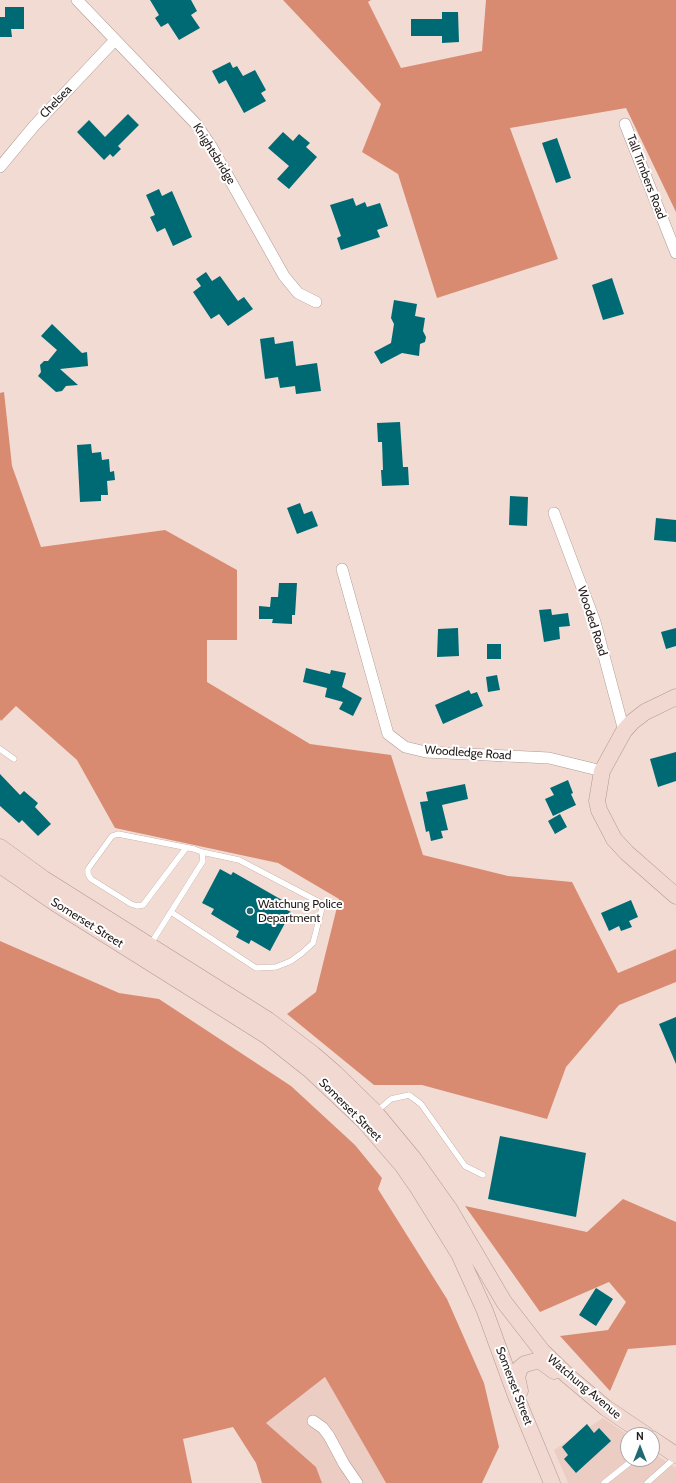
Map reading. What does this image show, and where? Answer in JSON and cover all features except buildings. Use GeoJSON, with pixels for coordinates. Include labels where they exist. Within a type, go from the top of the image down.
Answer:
{"type":"FeatureCollection","features":[{"type":"Feature","properties":{"kind":"main road"},"geometry":{"type":"LineString","coordinates":[[676,697],[645,712],[632,722],[624,731],[602,771],[597,801],[599,810],[614,839],[626,853],[676,896]]}},
{"type":"Feature","properties":{"kind":"main road","name":"Somerset Street"},"geometry":{"type":"LineString","coordinates":[[0,847],[44,880],[288,1052],[333,1090],[370,1117],[413,1158],[432,1183],[504,1302],[542,1351]]}},
{"type":"Feature","properties":{"kind":"main road","name":"Somerset Street"},"geometry":{"type":"LineString","coordinates":[[0,865],[33,889],[146,952]]}},
{"type":"Feature","properties":{"kind":"main road","name":"Somerset Street"},"geometry":{"type":"LineString","coordinates":[[370,1117],[418,1188],[459,1254],[485,1312],[516,1396],[552,1483]]}},
{"type":"Feature","properties":{"kind":"main road","name":"Watchung Avenue"},"geometry":{"type":"LineString","coordinates":[[542,1351],[568,1376],[606,1408],[633,1427]]}},
{"type":"Feature","properties":{"kind":"main road"},"geometry":{"type":"LineString","coordinates":[[530,1428],[517,1377],[520,1368],[530,1362],[542,1362],[566,1382],[606,1408]]}},
{"type":"Feature","properties":{"kind":"main road","name":"Watchung Avenue"},"geometry":{"type":"LineString","coordinates":[[660,1446],[676,1456]]}},
{"type":"Feature","properties":{"kind":"street","name":"Knightsbridge"},"geometry":{"type":"LineString","coordinates":[[77,0],[196,124],[211,146],[284,276],[298,293],[316,302]]}},
{"type":"Feature","properties":{"kind":"street","name":"Chelsea"},"geometry":{"type":"LineString","coordinates":[[0,167],[34,126],[115,40]]}},
{"type":"Feature","properties":{"kind":"street","name":"Tall Timbers Road"},"geometry":{"type":"LineString","coordinates":[[625,124],[676,253]]}},
{"type":"Feature","properties":{"kind":"street","name":"Wooded Road"},"geometry":{"type":"LineString","coordinates":[[554,513],[595,622],[624,731]]}},
{"type":"Feature","properties":{"kind":"street","name":"Woodledge Road"},"geometry":{"type":"LineString","coordinates":[[342,568],[388,734],[406,747],[426,752],[549,758],[602,771]]}},
{"type":"Feature","properties":{"kind":"street"},"geometry":{"type":"LineString","coordinates":[[313,1421],[323,1428],[329,1436],[344,1464],[357,1483]]}},
{"type":"Feature","properties":{"kind":"lane"},"geometry":{"type":"LineString","coordinates":[[0,749],[14,760]]}},
{"type":"Feature","properties":{"kind":"lane"},"geometry":{"type":"LineString","coordinates":[[171,912],[256,968],[276,967],[291,961],[313,942],[323,904],[239,860],[194,849],[118,834],[112,836],[88,869],[88,874],[91,879],[132,904],[137,906],[144,905],[186,848]]}},
{"type":"Feature","properties":{"kind":"lane"},"geometry":{"type":"LineString","coordinates":[[146,952],[204,861],[202,852]]}},
{"type":"Feature","properties":{"kind":"lane"},"geometry":{"type":"LineString","coordinates":[[370,1117],[391,1099],[409,1096],[421,1104],[465,1166],[483,1175]]}},
{"type":"Feature","properties":{"kind":"lane"},"geometry":{"type":"LineString","coordinates":[[648,1483],[676,1456]]}},
{"type":"Feature","properties":{"kind":"lane"},"geometry":{"type":"LineString","coordinates":[[604,1483],[624,1467]]}},
{"type":"Feature","properties":{"kind":"shaded area"},"geometry":{"type":"Polygon","coordinates":[[[283,0],[371,0],[368,2],[401,68],[482,51],[486,0],[676,0],[676,212],[626,108],[510,128],[558,259],[437,298],[398,174],[362,152],[381,104],[283,0]]]}},
{"type":"Feature","properties":{"kind":"shaded area"},"geometry":{"type":"Polygon","coordinates":[[[4,392],[12,466],[41,547],[165,530],[237,570],[237,640],[207,640],[207,682],[310,744],[391,755],[423,855],[508,876],[572,882],[618,973],[676,949],[676,982],[619,1005],[566,1067],[547,1119],[422,1085],[374,1085],[287,1014],[316,992],[339,899],[278,863],[115,828],[77,760],[16,706],[1,721],[0,393],[4,392]]]}},
{"type":"Feature","properties":{"kind":"shaded area"},"geometry":{"type":"Polygon","coordinates":[[[0,941],[119,993],[159,999],[291,1086],[355,1145],[382,1178],[378,1189],[447,1299],[484,1383],[499,1447],[482,1483],[386,1483],[325,1377],[266,1423],[316,1467],[322,1483],[262,1483],[256,1463],[233,1427],[183,1439],[192,1483],[0,1483],[0,941]]]}},
{"type":"Feature","properties":{"kind":"shaded area"},"geometry":{"type":"Polygon","coordinates":[[[623,1199],[676,1222],[676,1345],[628,1349],[610,1391],[560,1336],[608,1330],[626,1302],[609,1282],[540,1312],[465,1206],[587,1232],[623,1199]]]}},
{"type":"Feature","properties":{"kind":"shaded area"},"geometry":{"type":"Polygon","coordinates":[[[325,1377],[386,1483],[322,1483],[316,1467],[266,1423],[325,1377]]]}},
{"type":"Feature","properties":{"kind":"shaded area"},"geometry":{"type":"Polygon","coordinates":[[[603,1418],[620,1430],[620,1467],[660,1467],[660,1457],[676,1468],[676,1483],[568,1483],[554,1450],[603,1418]]]}},
{"type":"Feature","properties":{"kind":"place","name":"Watchung Police Department"},"geometry":{"type":"Point","coordinates":[250,911]}}]}
